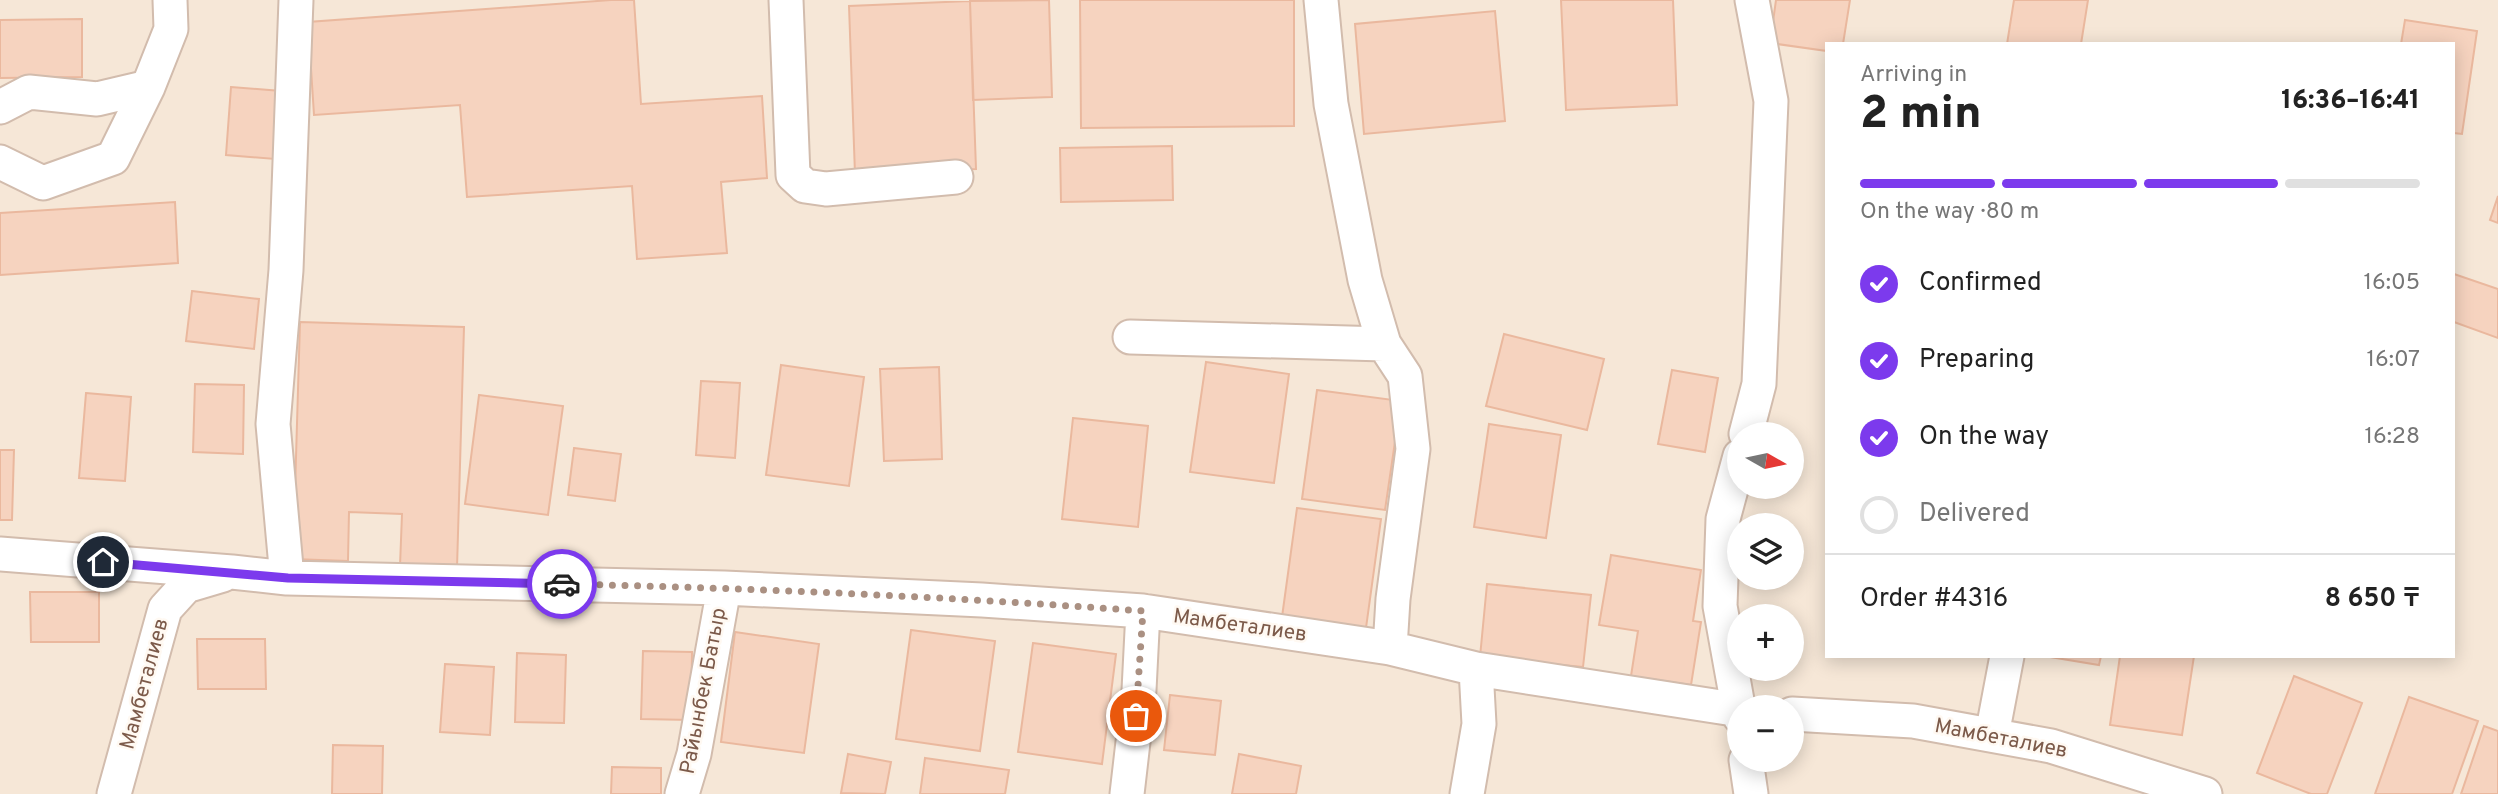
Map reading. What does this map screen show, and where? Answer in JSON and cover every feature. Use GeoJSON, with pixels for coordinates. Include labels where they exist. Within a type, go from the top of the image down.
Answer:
{"type":"FeatureCollection","features":[{"type":"Feature","properties":{"kind":"street"},"geometry":{"type":"LineString","coordinates":[[0,162],[43,183],[113,158],[148,87],[171,29],[170,0]]}},
{"type":"Feature","properties":{"kind":"street"},"geometry":{"type":"LineString","coordinates":[[288,578],[273,424],[286,270],[296,0]]}},
{"type":"Feature","properties":{"kind":"street"},"geometry":{"type":"LineString","coordinates":[[786,0],[793,175],[805,186],[826,189],[956,177]]}},
{"type":"Feature","properties":{"kind":"street"},"geometry":{"type":"LineString","coordinates":[[1321,0],[1331,104],[1365,280],[1384,344],[1405,376],[1413,449],[1390,648]]}},
{"type":"Feature","properties":{"kind":"street"},"geometry":{"type":"LineString","coordinates":[[1749,422],[1759,384],[1771,101],[1752,0]]}},
{"type":"Feature","properties":{"kind":"street"},"geometry":{"type":"LineString","coordinates":[[0,107],[29,92],[97,99],[148,87]]}},
{"type":"Feature","properties":{"kind":"street"},"geometry":{"type":"LineString","coordinates":[[1130,337],[1384,344]]}},
{"type":"Feature","properties":{"kind":"street"},"geometry":{"type":"LineString","coordinates":[[1728,499],[1723,519],[1720,606],[1736,695]]}},
{"type":"Feature","properties":{"kind":"street","name":"Мамбеталиев"},"geometry":{"type":"LineString","coordinates":[[0,554],[288,578],[724,588],[982,600],[1143,611],[1390,648],[1476,669],[1727,710]]}},
{"type":"Feature","properties":{"kind":"street","name":"Мамбеталиев"},"geometry":{"type":"LineString","coordinates":[[114,794],[165,609],[186,586],[232,572]]}},
{"type":"Feature","properties":{"kind":"street","name":"Райынбек Батыр"},"geometry":{"type":"LineString","coordinates":[[682,794],[694,754],[724,588]]}},
{"type":"Feature","properties":{"kind":"street"},"geometry":{"type":"LineString","coordinates":[[1127,794],[1139,690],[1143,611]]}},
{"type":"Feature","properties":{"kind":"street"},"geometry":{"type":"LineString","coordinates":[[1992,735],[2007,658]]}},
{"type":"Feature","properties":{"kind":"street"},"geometry":{"type":"LineString","coordinates":[[1467,794],[1479,724],[1476,669]]}},
{"type":"Feature","properties":{"kind":"street","name":"Мамбеталиев"},"geometry":{"type":"LineString","coordinates":[[1804,714],[1913,721],[2051,746],[2204,794]]}},
{"type":"Feature","properties":{"kind":"street"},"geometry":{"type":"LineString","coordinates":[[1748,772],[1751,794]]}},
{"type":"Feature","properties":{"kind":"shaded area"},"geometry":{"type":"Polygon","coordinates":[[[0,0],[2498,0],[2498,794],[0,794],[0,0]]]}},
{"type":"Feature","properties":{"kind":"building"},"geometry":{"type":"Polygon","coordinates":[[[634,0],[641,104],[762,96],[767,178],[721,182],[727,253],[637,259],[632,186],[467,197],[460,105],[314,115],[308,22],[634,0]]]}},
{"type":"Feature","properties":{"kind":"building"},"geometry":{"type":"Polygon","coordinates":[[[1049,0],[1052,97],[973,100],[970,1],[1049,0]]]}},
{"type":"Feature","properties":{"kind":"building"},"geometry":{"type":"Polygon","coordinates":[[[1080,0],[1294,0],[1294,126],[1081,128],[1080,0]]]}},
{"type":"Feature","properties":{"kind":"building"},"geometry":{"type":"Polygon","coordinates":[[[1561,0],[1673,0],[1677,105],[1566,110],[1561,0]]]}},
{"type":"Feature","properties":{"kind":"building"},"geometry":{"type":"Polygon","coordinates":[[[1776,0],[1850,0],[1843,42],[1825,42],[1825,51],[1770,43],[1776,0]]]}},
{"type":"Feature","properties":{"kind":"building"},"geometry":{"type":"Polygon","coordinates":[[[2014,0],[2088,0],[2081,42],[2007,42],[2014,0]]]}},
{"type":"Feature","properties":{"kind":"building"},"geometry":{"type":"Polygon","coordinates":[[[970,1],[976,169],[855,174],[849,6],[970,1]]]}},
{"type":"Feature","properties":{"kind":"building"},"geometry":{"type":"Polygon","coordinates":[[[1495,11],[1505,121],[1364,134],[1355,24],[1495,11]]]}},
{"type":"Feature","properties":{"kind":"building"},"geometry":{"type":"Polygon","coordinates":[[[82,19],[82,77],[0,78],[0,20],[82,19]]]}},
{"type":"Feature","properties":{"kind":"building"},"geometry":{"type":"Polygon","coordinates":[[[2405,20],[2477,31],[2462,134],[2455,133],[2455,42],[2401,42],[2405,20]]]}},
{"type":"Feature","properties":{"kind":"building"},"geometry":{"type":"Polygon","coordinates":[[[231,87],[281,91],[275,159],[226,155],[231,87]]]}},
{"type":"Feature","properties":{"kind":"building"},"geometry":{"type":"Polygon","coordinates":[[[1172,146],[1173,200],[1061,202],[1060,148],[1172,146]]]}},
{"type":"Feature","properties":{"kind":"building"},"geometry":{"type":"Polygon","coordinates":[[[2498,196],[2498,223],[2490,220],[2498,196]]]}},
{"type":"Feature","properties":{"kind":"building"},"geometry":{"type":"Polygon","coordinates":[[[175,202],[178,263],[0,275],[0,213],[175,202]]]}},
{"type":"Feature","properties":{"kind":"building"},"geometry":{"type":"Polygon","coordinates":[[[2455,274],[2498,289],[2498,338],[2455,322],[2455,274]]]}},
{"type":"Feature","properties":{"kind":"building"},"geometry":{"type":"Polygon","coordinates":[[[192,291],[259,299],[254,349],[186,341],[192,291]]]}},
{"type":"Feature","properties":{"kind":"building"},"geometry":{"type":"Polygon","coordinates":[[[300,322],[464,327],[457,568],[400,566],[402,514],[349,512],[348,561],[293,559],[300,322]]]}},
{"type":"Feature","properties":{"kind":"building"},"geometry":{"type":"Polygon","coordinates":[[[1504,334],[1604,359],[1587,430],[1486,406],[1504,334]]]}},
{"type":"Feature","properties":{"kind":"building"},"geometry":{"type":"Polygon","coordinates":[[[1206,362],[1289,374],[1274,483],[1190,472],[1206,362]]]}},
{"type":"Feature","properties":{"kind":"building"},"geometry":{"type":"Polygon","coordinates":[[[781,365],[864,377],[849,486],[766,475],[781,365]]]}},
{"type":"Feature","properties":{"kind":"building"},"geometry":{"type":"Polygon","coordinates":[[[939,367],[942,459],[884,461],[880,369],[939,367]]]}},
{"type":"Feature","properties":{"kind":"building"},"geometry":{"type":"Polygon","coordinates":[[[1672,370],[1718,378],[1705,452],[1658,444],[1672,370]]]}},
{"type":"Feature","properties":{"kind":"building"},"geometry":{"type":"Polygon","coordinates":[[[701,381],[740,383],[735,458],[696,455],[701,381]]]}},
{"type":"Feature","properties":{"kind":"building"},"geometry":{"type":"Polygon","coordinates":[[[195,384],[244,385],[243,454],[193,452],[195,384]]]}},
{"type":"Feature","properties":{"kind":"building"},"geometry":{"type":"Polygon","coordinates":[[[1317,390],[1401,401],[1385,510],[1302,499],[1317,390]]]}},
{"type":"Feature","properties":{"kind":"building"},"geometry":{"type":"Polygon","coordinates":[[[86,393],[131,397],[125,481],[79,478],[86,393]]]}},
{"type":"Feature","properties":{"kind":"building"},"geometry":{"type":"Polygon","coordinates":[[[479,395],[563,406],[548,515],[465,504],[479,395]]]}},
{"type":"Feature","properties":{"kind":"building"},"geometry":{"type":"Polygon","coordinates":[[[1073,418],[1148,426],[1138,527],[1062,519],[1073,418]]]}},
{"type":"Feature","properties":{"kind":"building"},"geometry":{"type":"Polygon","coordinates":[[[1489,424],[1561,435],[1546,538],[1474,527],[1489,424]]]}},
{"type":"Feature","properties":{"kind":"building"},"geometry":{"type":"Polygon","coordinates":[[[574,448],[621,454],[615,501],[568,495],[574,448]]]}},
{"type":"Feature","properties":{"kind":"building"},"geometry":{"type":"Polygon","coordinates":[[[0,450],[14,450],[12,520],[0,520],[0,450]]]}},
{"type":"Feature","properties":{"kind":"building"},"geometry":{"type":"Polygon","coordinates":[[[1297,508],[1381,519],[1366,628],[1282,617],[1297,508]]]}},
{"type":"Feature","properties":{"kind":"building"},"geometry":{"type":"Polygon","coordinates":[[[1611,555],[1701,570],[1693,621],[1701,622],[1691,685],[1631,676],[1638,631],[1599,625],[1611,555]]]}},
{"type":"Feature","properties":{"kind":"building"},"geometry":{"type":"Polygon","coordinates":[[[1487,584],[1591,595],[1583,667],[1480,657],[1487,584]]]}},
{"type":"Feature","properties":{"kind":"building"},"geometry":{"type":"Polygon","coordinates":[[[30,592],[99,592],[99,642],[31,642],[30,592]]]}},
{"type":"Feature","properties":{"kind":"building"},"geometry":{"type":"Polygon","coordinates":[[[911,630],[995,641],[980,751],[896,739],[911,630]]]}},
{"type":"Feature","properties":{"kind":"building"},"geometry":{"type":"Polygon","coordinates":[[[735,632],[819,644],[804,753],[721,742],[735,632]]]}},
{"type":"Feature","properties":{"kind":"building"},"geometry":{"type":"Polygon","coordinates":[[[197,639],[265,639],[266,689],[198,689],[197,639]]]}},
{"type":"Feature","properties":{"kind":"building"},"geometry":{"type":"Polygon","coordinates":[[[1033,643],[1116,654],[1102,764],[1018,752],[1033,643]]]}},
{"type":"Feature","properties":{"kind":"building"},"geometry":{"type":"Polygon","coordinates":[[[643,651],[692,652],[691,720],[641,719],[643,651]]]}},
{"type":"Feature","properties":{"kind":"building"},"geometry":{"type":"Polygon","coordinates":[[[517,653],[566,655],[564,723],[515,722],[517,653]]]}},
{"type":"Feature","properties":{"kind":"building"},"geometry":{"type":"Polygon","coordinates":[[[2056,658],[2101,658],[2099,665],[2056,658]]]}},
{"type":"Feature","properties":{"kind":"building"},"geometry":{"type":"Polygon","coordinates":[[[2120,658],[2194,658],[2182,735],[2110,725],[2120,658]]]}},
{"type":"Feature","properties":{"kind":"building"},"geometry":{"type":"Polygon","coordinates":[[[445,664],[494,667],[490,735],[440,732],[445,664]]]}},
{"type":"Feature","properties":{"kind":"building"},"geometry":{"type":"Polygon","coordinates":[[[2294,676],[2362,703],[2327,794],[2311,794],[2257,773],[2294,676]]]}},
{"type":"Feature","properties":{"kind":"building"},"geometry":{"type":"Polygon","coordinates":[[[1170,695],[1221,701],[1215,755],[1164,750],[1170,695]]]}},
{"type":"Feature","properties":{"kind":"building"},"geometry":{"type":"Polygon","coordinates":[[[2409,697],[2478,721],[2452,794],[2375,794],[2409,697]]]}},
{"type":"Feature","properties":{"kind":"building"},"geometry":{"type":"Polygon","coordinates":[[[2484,726],[2498,731],[2498,794],[2461,794],[2484,726]]]}},
{"type":"Feature","properties":{"kind":"building"},"geometry":{"type":"Polygon","coordinates":[[[333,745],[383,746],[382,794],[332,794],[333,745]]]}},
{"type":"Feature","properties":{"kind":"building"},"geometry":{"type":"Polygon","coordinates":[[[848,754],[891,762],[885,794],[841,793],[848,754]]]}},
{"type":"Feature","properties":{"kind":"building"},"geometry":{"type":"Polygon","coordinates":[[[1239,754],[1301,766],[1296,794],[1232,794],[1239,754]]]}},
{"type":"Feature","properties":{"kind":"building"},"geometry":{"type":"Polygon","coordinates":[[[925,758],[1009,770],[1005,794],[920,794],[925,758]]]}},
{"type":"Feature","properties":{"kind":"building"},"geometry":{"type":"Polygon","coordinates":[[[612,767],[661,768],[661,794],[611,794],[612,767]]]}},
{"type":"Feature","properties":{"kind":"way so far"},"geometry":{"type":"LineString","coordinates":[[562,584],[905,596],[1143,611],[1136,716]]}},
{"type":"Feature","properties":{"kind":"route"},"geometry":{"type":"LineString","coordinates":[[103,562],[288,578],[562,584]]}}]}
